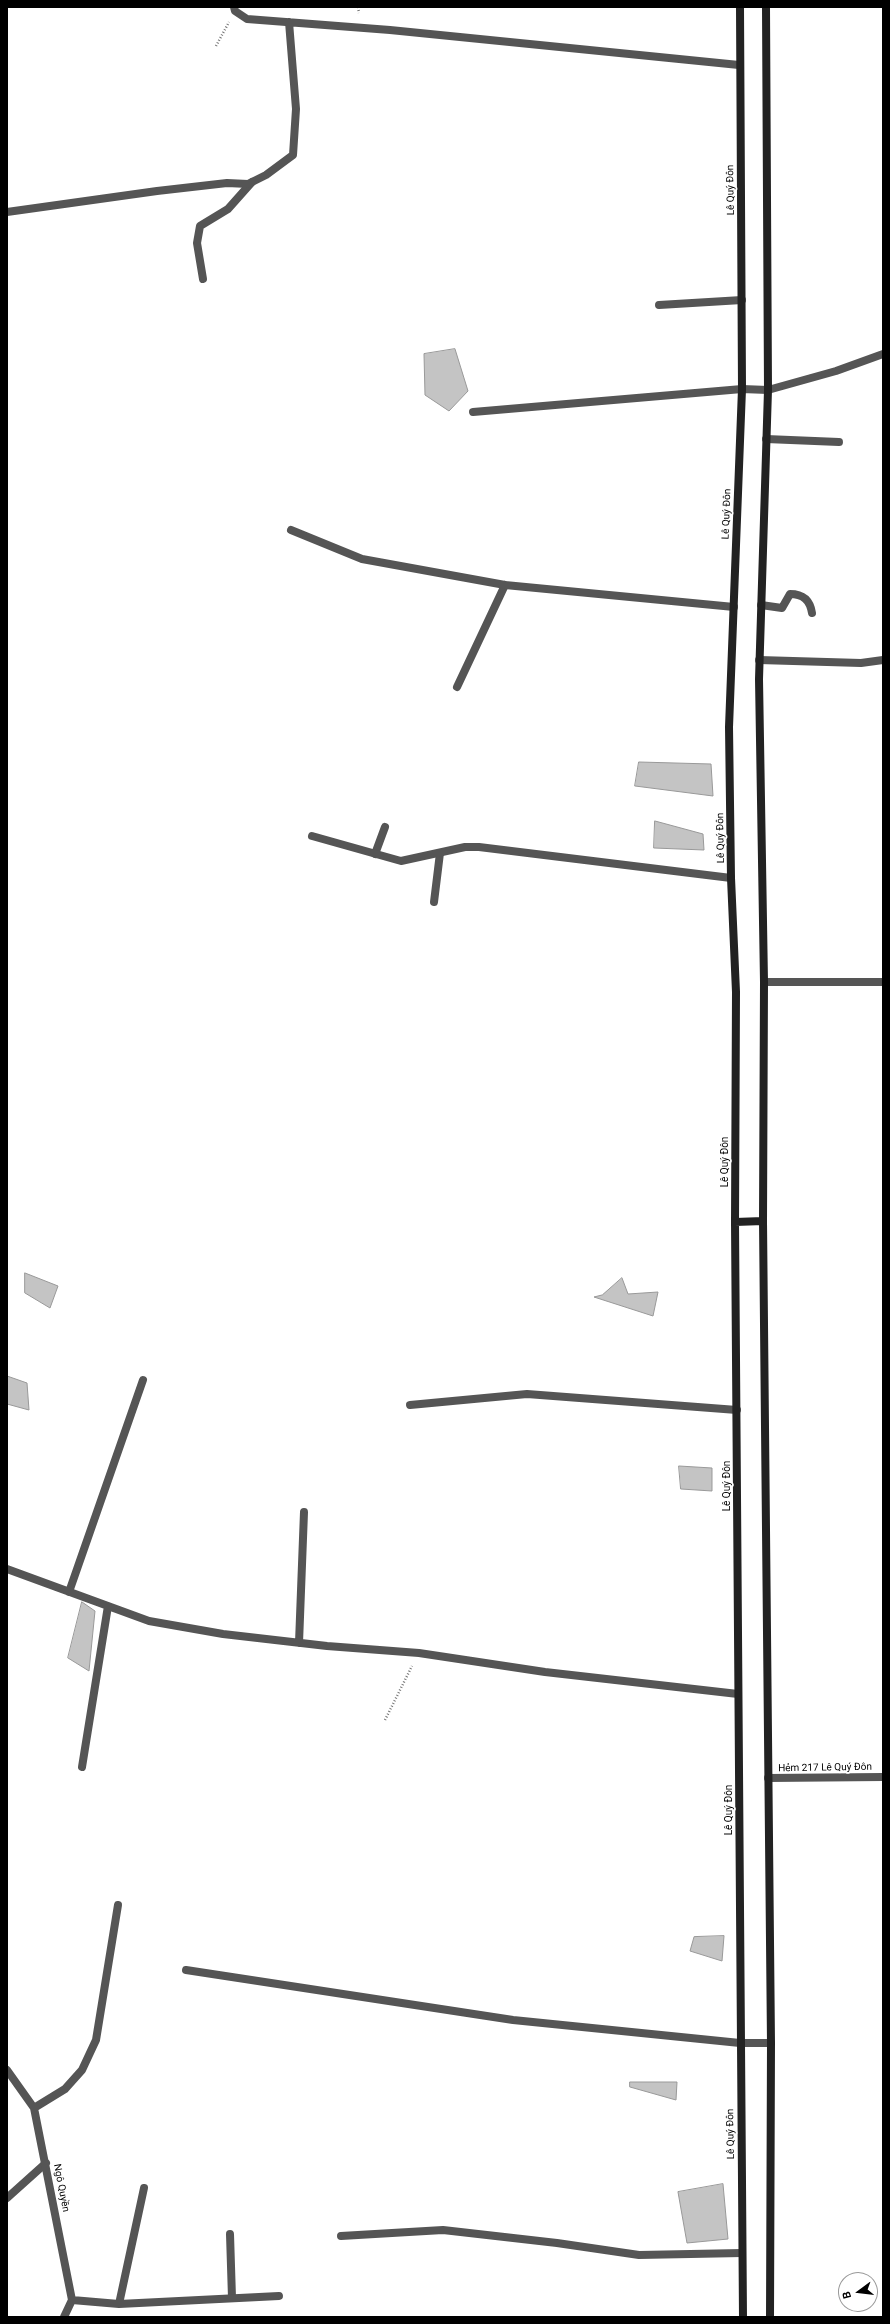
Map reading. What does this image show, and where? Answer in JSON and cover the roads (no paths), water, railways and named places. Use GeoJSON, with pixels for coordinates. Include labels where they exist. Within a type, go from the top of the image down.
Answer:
{"type":"FeatureCollection","features":[{"type":"Feature","properties":{"kind":"main road","name":"Lê Quý Đôn"},"geometry":{"type":"LineString","coordinates":[[740,7],[739,65],[742,389],[729,727],[731,878],[736,992],[735,1222],[743,2317]]}},
{"type":"Feature","properties":{"kind":"main road"},"geometry":{"type":"LineString","coordinates":[[766,7],[768,390],[759,660],[764,982],[763,1221],[771,2042],[770,2317]]}},
{"type":"Feature","properties":{"kind":"main road"},"geometry":{"type":"LineString","coordinates":[[735,1222],[763,1221]]}},
{"type":"Feature","properties":{"kind":"street"},"geometry":{"type":"LineString","coordinates":[[234,9],[247,19],[397,31],[739,65]]}},
{"type":"Feature","properties":{"kind":"street"},"geometry":{"type":"LineString","coordinates":[[7,212],[157,191],[227,183],[248,184],[266,175],[293,155],[296,109],[289,22]]}},
{"type":"Feature","properties":{"kind":"street"},"geometry":{"type":"LineString","coordinates":[[203,279],[196,243],[200,226],[228,209],[252,182]]}},
{"type":"Feature","properties":{"kind":"street"},"geometry":{"type":"LineString","coordinates":[[659,305],[742,300]]}},
{"type":"Feature","properties":{"kind":"street"},"geometry":{"type":"LineString","coordinates":[[473,412],[742,389],[768,390],[836,371],[883,354]]}},
{"type":"Feature","properties":{"kind":"street"},"geometry":{"type":"LineString","coordinates":[[766,439],[839,442]]}},
{"type":"Feature","properties":{"kind":"street"},"geometry":{"type":"LineString","coordinates":[[291,530],[362,559],[505,585],[734,607]]}},
{"type":"Feature","properties":{"kind":"street"},"geometry":{"type":"LineString","coordinates":[[457,687],[505,585]]}},
{"type":"Feature","properties":{"kind":"street"},"geometry":{"type":"LineString","coordinates":[[761,605],[782,608],[790,594],[794,594],[805,598],[810,603],[812,613]]}},
{"type":"Feature","properties":{"kind":"street"},"geometry":{"type":"LineString","coordinates":[[759,660],[861,663],[883,660]]}},
{"type":"Feature","properties":{"kind":"street"},"geometry":{"type":"LineString","coordinates":[[375,854],[385,827]]}},
{"type":"Feature","properties":{"kind":"street"},"geometry":{"type":"LineString","coordinates":[[312,836],[401,861],[479,847],[731,878]]}},
{"type":"Feature","properties":{"kind":"street"},"geometry":{"type":"LineString","coordinates":[[434,902],[440,853]]}},
{"type":"Feature","properties":{"kind":"street"},"geometry":{"type":"LineString","coordinates":[[764,982],[883,982]]}},
{"type":"Feature","properties":{"kind":"street"},"geometry":{"type":"LineString","coordinates":[[69,1592],[144,1380]]}},
{"type":"Feature","properties":{"kind":"street"},"geometry":{"type":"LineString","coordinates":[[410,1405],[526,1394],[736,1410]]}},
{"type":"Feature","properties":{"kind":"street"},"geometry":{"type":"LineString","coordinates":[[299,1643],[304,1512]]}},
{"type":"Feature","properties":{"kind":"street"},"geometry":{"type":"LineString","coordinates":[[7,1569],[149,1621],[223,1634],[299,1643],[419,1653],[545,1672],[738,1694]]}},
{"type":"Feature","properties":{"kind":"street"},"geometry":{"type":"LineString","coordinates":[[82,1767],[108,1606]]}},
{"type":"Feature","properties":{"kind":"street","name":"Hẻm 217 Lê Quý Đôn"},"geometry":{"type":"LineString","coordinates":[[768,1778],[883,1777]]}},
{"type":"Feature","properties":{"kind":"street"},"geometry":{"type":"LineString","coordinates":[[34,2108],[65,2089],[82,2070],[96,2040],[118,1905]]}},
{"type":"Feature","properties":{"kind":"street"},"geometry":{"type":"LineString","coordinates":[[186,1970],[513,2020],[740,2043],[771,2042]]}},
{"type":"Feature","properties":{"kind":"street","name":"Ngô Quyền"},"geometry":{"type":"LineString","coordinates":[[7,2070],[34,2108],[72,2300]]}},
{"type":"Feature","properties":{"kind":"street"},"geometry":{"type":"LineString","coordinates":[[7,2198],[46,2163]]}},
{"type":"Feature","properties":{"kind":"street"},"geometry":{"type":"LineString","coordinates":[[119,2304],[144,2188]]}},
{"type":"Feature","properties":{"kind":"street"},"geometry":{"type":"LineString","coordinates":[[341,2236],[443,2230],[557,2243],[639,2255],[742,2253]]}},
{"type":"Feature","properties":{"kind":"street"},"geometry":{"type":"LineString","coordinates":[[230,2234],[232,2298]]}},
{"type":"Feature","properties":{"kind":"street"},"geometry":{"type":"LineString","coordinates":[[64,2317],[72,2300],[119,2304],[279,2296]]}}]}
